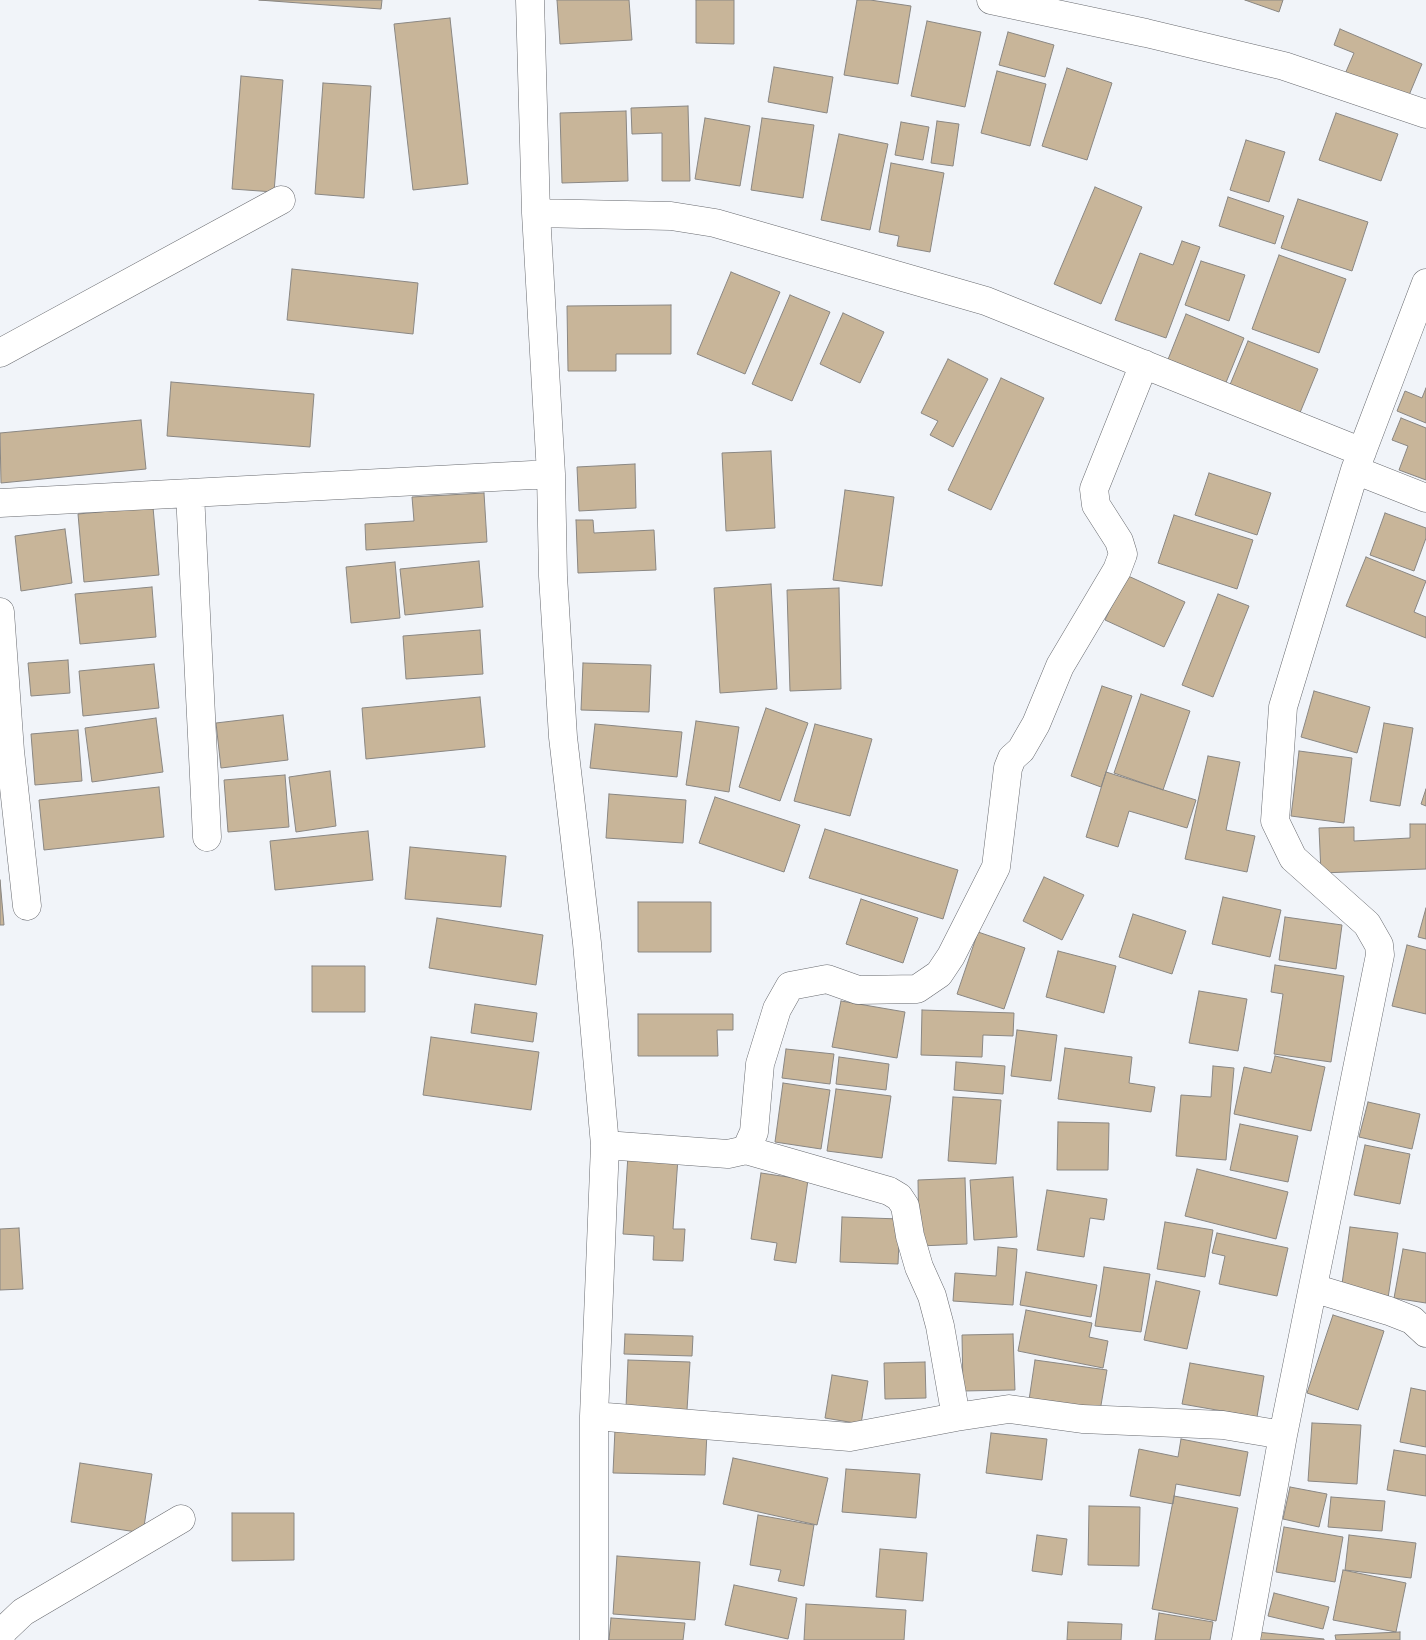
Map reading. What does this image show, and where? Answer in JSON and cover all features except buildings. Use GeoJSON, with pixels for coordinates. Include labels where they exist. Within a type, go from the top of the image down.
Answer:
{"type":"FeatureCollection","features":[{"type":"Feature","properties":{"kind":"street"},"geometry":{"type":"LineString","coordinates":[[530,0],[536,213],[551,474],[553,576],[563,737],[587,943],[605,1145],[594,1416],[594,1640]]}},
{"type":"Feature","properties":{"kind":"street"},"geometry":{"type":"LineString","coordinates":[[991,0],[1146,33],[1284,66],[1426,114]]}},
{"type":"Feature","properties":{"kind":"street"},"geometry":{"type":"LineString","coordinates":[[0,353],[281,200]]}},
{"type":"Feature","properties":{"kind":"street"},"geometry":{"type":"LineString","coordinates":[[536,213],[671,216],[715,223],[986,301],[1144,364],[1359,461],[1426,498]]}},
{"type":"Feature","properties":{"kind":"street"},"geometry":{"type":"LineString","coordinates":[[1246,1640],[1282,1435],[1380,955],[1378,945],[1367,924],[1293,858],[1275,821],[1283,707],[1359,461],[1426,283]]}},
{"type":"Feature","properties":{"kind":"street"},"geometry":{"type":"LineString","coordinates":[[746,1150],[754,1132],[760,1064],[777,1009],[790,986],[827,979],[858,990],[918,989],[939,974],[951,956],[996,868],[1008,768],[1012,758],[1021,750],[1036,724],[1060,666],[1116,570],[1123,554],[1120,541],[1096,506],[1094,489],[1144,364]]}},
{"type":"Feature","properties":{"kind":"street"},"geometry":{"type":"LineString","coordinates":[[0,504],[551,474]]}},
{"type":"Feature","properties":{"kind":"street"},"geometry":{"type":"LineString","coordinates":[[190,493],[207,837]]}},
{"type":"Feature","properties":{"kind":"street"},"geometry":{"type":"LineString","coordinates":[[0,612],[10,751],[26,906]]}},
{"type":"Feature","properties":{"kind":"street"},"geometry":{"type":"LineString","coordinates":[[605,1145],[728,1154],[746,1150],[889,1191],[899,1197],[905,1206],[910,1236],[919,1268],[932,1296],[940,1326],[956,1417]]}},
{"type":"Feature","properties":{"kind":"street"},"geometry":{"type":"LineString","coordinates":[[1313,1288],[1412,1320],[1426,1333]]}},
{"type":"Feature","properties":{"kind":"street"},"geometry":{"type":"LineString","coordinates":[[594,1416],[850,1437],[1009,1409],[1082,1419],[1223,1425],[1282,1435]]}},
{"type":"Feature","properties":{"kind":"street"},"geometry":{"type":"LineString","coordinates":[[0,1637],[4,1630],[23,1612],[181,1519]]}}]}
